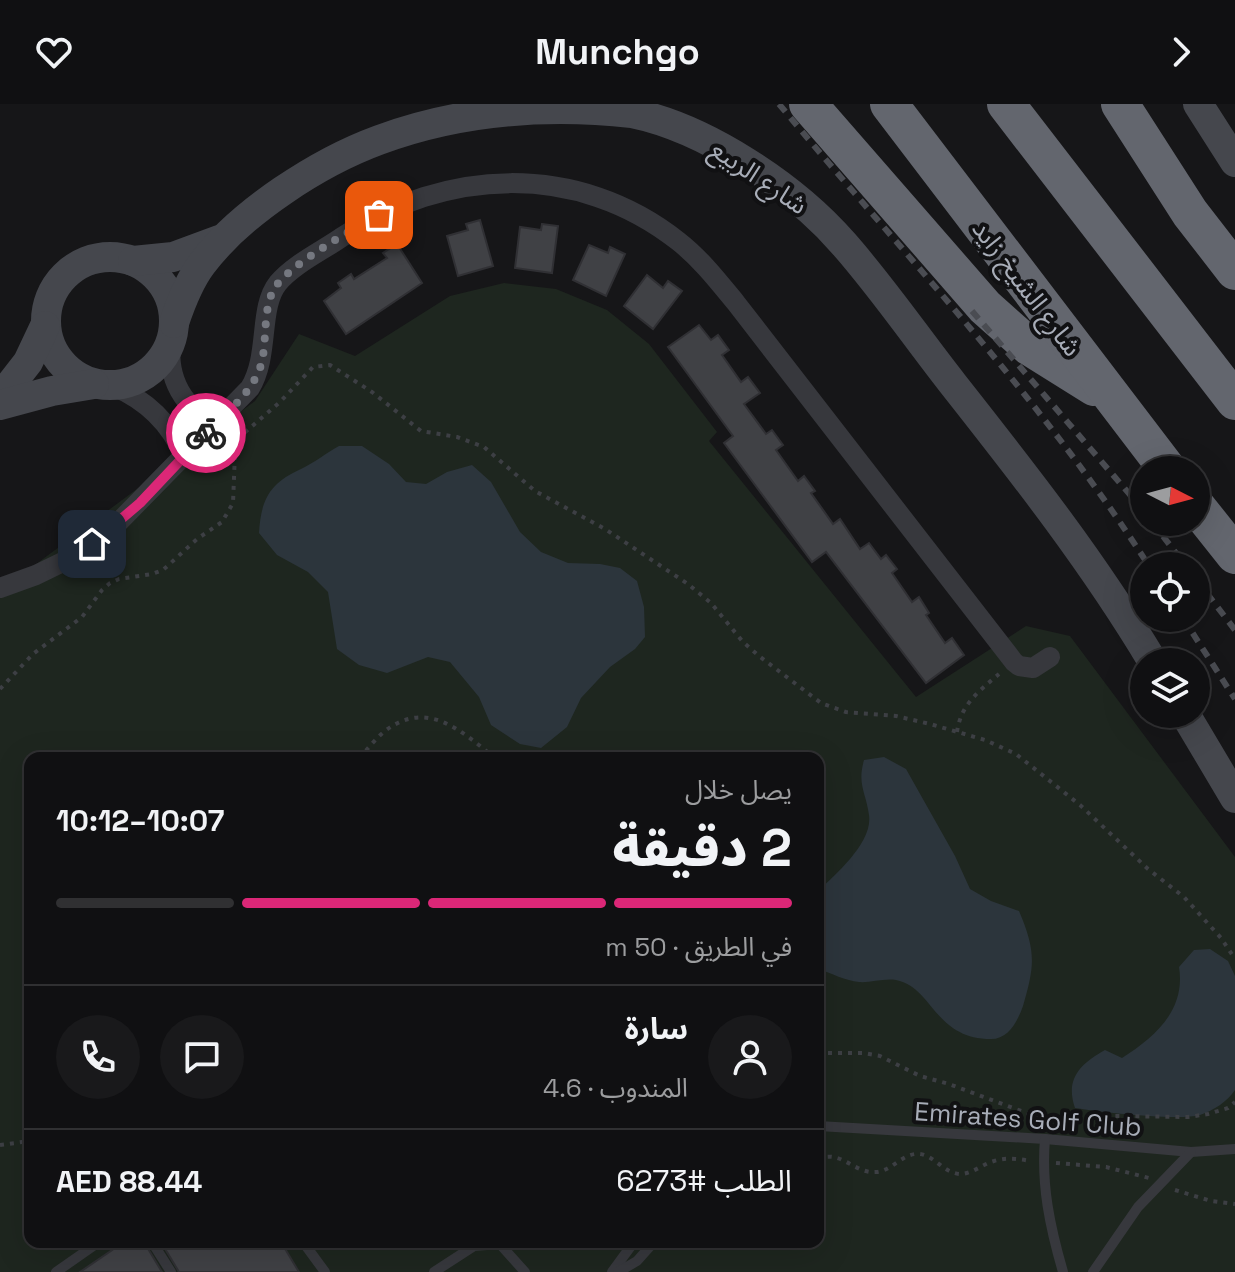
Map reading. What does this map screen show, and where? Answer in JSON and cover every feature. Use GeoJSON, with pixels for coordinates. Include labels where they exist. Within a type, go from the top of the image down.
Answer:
{"type":"FeatureCollection","features":[{"type":"Feature","properties":{"kind":"highway"},"geometry":{"type":"LineString","coordinates":[[808,104],[985,307],[1030,347],[1107,394]]}},
{"type":"Feature","properties":{"kind":"highway","name":"شارع الشيخ زايد"},"geometry":{"type":"LineString","coordinates":[[889,104],[1157,456]]}},
{"type":"Feature","properties":{"kind":"highway"},"geometry":{"type":"LineString","coordinates":[[1006,104],[1235,401]]}},
{"type":"Feature","properties":{"kind":"highway"},"geometry":{"type":"LineString","coordinates":[[1095,104],[1144,169],[1190,213]]}},
{"type":"Feature","properties":{"kind":"highway"},"geometry":{"type":"LineString","coordinates":[[1120,104],[1190,213],[1235,271]]}},
{"type":"Feature","properties":{"kind":"highway"},"geometry":{"type":"LineString","coordinates":[[1210,524],[1235,555]]}},
{"type":"Feature","properties":{"kind":"main road"},"geometry":{"type":"LineString","coordinates":[[1198,104],[1235,162]]}},
{"type":"Feature","properties":{"kind":"main road","name":"شارع الربيع"},"geometry":{"type":"LineString","coordinates":[[172,332],[189,284],[200,266],[228,235],[317,170],[366,145],[417,126],[471,113],[525,106],[621,109],[693,134],[748,163],[798,199],[842,243],[1057,516],[1117,601],[1145,648]]}},
{"type":"Feature","properties":{"kind":"main road","name":"شارع الربيع"},"geometry":{"type":"LineString","coordinates":[[133,261],[192,251],[228,235]]}},
{"type":"Feature","properties":{"kind":"main road"},"geometry":{"type":"LineString","coordinates":[[0,398],[28,362],[45,326],[48,304],[57,284],[72,269],[91,260],[112,257],[133,261],[150,271],[163,286],[171,303],[172,332],[162,359],[148,373],[131,382],[52,391],[0,405]]}},
{"type":"Feature","properties":{"kind":"main road"},"geometry":{"type":"LineString","coordinates":[[45,326],[50,345],[60,362],[75,376],[103,385]]}},
{"type":"Feature","properties":{"kind":"main road"},"geometry":{"type":"LineString","coordinates":[[1193,728],[1235,798]]}},
{"type":"Feature","properties":{"kind":"street"},"geometry":{"type":"LineString","coordinates":[[0,588],[75,556],[110,531],[219,420],[256,377],[263,352],[270,300],[280,280],[360,225],[411,201],[438,191],[480,184],[522,182],[604,200],[643,218],[678,241],[709,270],[1014,662],[1033,668],[1050,657]]}},
{"type":"Feature","properties":{"kind":"street"},"geometry":{"type":"LineString","coordinates":[[172,332],[171,367],[180,392],[196,411],[219,420]]}},
{"type":"Feature","properties":{"kind":"street"},"geometry":{"type":"LineString","coordinates":[[103,385],[135,397],[154,411],[172,431],[184,456]]}},
{"type":"Feature","properties":{"kind":"street"},"geometry":{"type":"LineString","coordinates":[[154,411],[180,392]]}},
{"type":"Feature","properties":{"kind":"lane","name":"Emirates Golf Club"},"geometry":{"type":"LineString","coordinates":[[824,1126],[1045,1139],[1191,1152],[1235,1149]]}},
{"type":"Feature","properties":{"kind":"lane"},"geometry":{"type":"LineString","coordinates":[[1045,1139],[1044,1194],[1063,1272]]}},
{"type":"Feature","properties":{"kind":"lane"},"geometry":{"type":"LineString","coordinates":[[1093,1272],[1138,1207],[1191,1152]]}},
{"type":"Feature","properties":{"kind":"lane"},"geometry":{"type":"LineString","coordinates":[[56,1272],[90,1248]]}},
{"type":"Feature","properties":{"kind":"lane"},"geometry":{"type":"LineString","coordinates":[[156,1248],[171,1272]]}},
{"type":"Feature","properties":{"kind":"lane"},"geometry":{"type":"LineString","coordinates":[[307,1248],[325,1272]]}},
{"type":"Feature","properties":{"kind":"lane"},"geometry":{"type":"LineString","coordinates":[[434,1272],[471,1248]]}},
{"type":"Feature","properties":{"kind":"lane"},"geometry":{"type":"LineString","coordinates":[[503,1248],[525,1272]]}},
{"type":"Feature","properties":{"kind":"lane"},"geometry":{"type":"LineString","coordinates":[[612,1272],[630,1248]]}},
{"type":"Feature","properties":{"kind":"lane"},"geometry":{"type":"LineString","coordinates":[[618,1272],[637,1261],[650,1248]]}},
{"type":"Feature","properties":{"kind":"lane"},"geometry":{"type":"LineString","coordinates":[[639,1272],[651,1248]]}},
{"type":"Feature","properties":{"kind":"path"},"geometry":{"type":"LineString","coordinates":[[0,689],[33,654],[82,617],[110,583],[163,570],[197,539],[222,522],[233,503],[235,452],[243,434],[280,402],[313,367],[330,365],[355,380],[421,431],[457,437],[484,447],[535,491],[605,529],[688,584],[711,603],[743,642],[821,703],[846,712],[896,716],[985,740],[1016,754],[1062,789],[1148,869],[1184,897],[1204,916],[1235,959]]}},
{"type":"Feature","properties":{"kind":"path"},"geometry":{"type":"LineString","coordinates":[[957,732],[969,701],[1014,662]]}},
{"type":"Feature","properties":{"kind":"path"},"geometry":{"type":"LineString","coordinates":[[365,752],[383,732],[397,723],[430,717],[453,725],[487,752]]}},
{"type":"Feature","properties":{"kind":"path"},"geometry":{"type":"LineString","coordinates":[[824,1053],[880,1056],[920,1076],[1057,1121],[1113,1116],[1188,1117],[1228,1108],[1235,1102]]}},
{"type":"Feature","properties":{"kind":"path"},"geometry":{"type":"LineString","coordinates":[[0,1145],[24,1142]]}},
{"type":"Feature","properties":{"kind":"path"},"geometry":{"type":"LineString","coordinates":[[824,1157],[838,1157],[872,1172],[885,1170],[917,1154],[929,1156],[957,1174],[1002,1159],[1120,1169],[1193,1197],[1235,1204]]}},
{"type":"Feature","properties":{"kind":"shaded area"},"geometry":{"type":"Polygon","coordinates":[[[504,283],[556,289],[607,310],[649,344],[717,432],[709,441],[916,697],[1026,626],[1070,636],[1130,716],[1130,728],[1139,728],[1235,857],[1235,1272],[0,1272],[0,591],[255,401],[299,334],[355,356],[450,296],[504,283]]]}},
{"type":"Feature","properties":{"kind":"shaded area"},"geometry":{"type":"Polygon","coordinates":[[[339,446],[362,446],[389,464],[406,482],[426,484],[447,472],[472,465],[491,482],[520,532],[541,552],[568,563],[620,568],[637,581],[644,607],[645,637],[635,649],[610,667],[581,698],[567,727],[541,748],[520,744],[491,725],[479,697],[450,662],[428,657],[387,673],[359,665],[337,649],[328,592],[308,572],[277,555],[259,533],[265,502],[275,486],[339,446]]]}},
{"type":"Feature","properties":{"kind":"shaded area"},"geometry":{"type":"Polygon","coordinates":[[[884,757],[906,769],[970,889],[1019,911],[1031,948],[1030,979],[1015,1023],[1003,1036],[991,1039],[972,1037],[957,1031],[918,992],[896,980],[854,981],[824,971],[824,885],[852,857],[869,825],[862,782],[864,760],[884,757]]]}},
{"type":"Feature","properties":{"kind":"shaded area"},"geometry":{"type":"Polygon","coordinates":[[[1210,949],[1228,961],[1235,976],[1235,1090],[1232,1094],[1210,1111],[1189,1117],[1075,1108],[1072,1089],[1082,1067],[1105,1050],[1122,1058],[1146,1041],[1173,1009],[1180,982],[1179,967],[1194,950],[1210,949]]]}},
{"type":"Feature","properties":{"kind":"building"},"geometry":{"type":"Polygon","coordinates":[[[480,220],[493,266],[458,276],[447,236],[468,230],[466,224],[480,220]]]}},
{"type":"Feature","properties":{"kind":"building"},"geometry":{"type":"Polygon","coordinates":[[[542,224],[558,226],[552,273],[515,268],[520,227],[541,230],[542,224]]]}},
{"type":"Feature","properties":{"kind":"building"},"geometry":{"type":"Polygon","coordinates":[[[397,244],[422,283],[346,334],[324,301],[341,288],[338,283],[351,274],[354,279],[387,258],[383,253],[397,244]]]}},
{"type":"Feature","properties":{"kind":"building"},"geometry":{"type":"Polygon","coordinates":[[[589,245],[608,253],[610,247],[625,254],[606,296],[573,280],[589,245]]]}},
{"type":"Feature","properties":{"kind":"building"},"geometry":{"type":"Polygon","coordinates":[[[647,275],[663,288],[668,281],[682,291],[653,329],[624,306],[647,275]]]}},
{"type":"Feature","properties":{"kind":"building"},"geometry":{"type":"Polygon","coordinates":[[[699,325],[711,340],[718,335],[729,350],[722,355],[741,382],[748,377],[760,393],[744,404],[766,434],[772,430],[783,445],[776,450],[798,481],[804,476],[815,491],[811,493],[833,524],[840,519],[860,549],[869,543],[881,559],[886,555],[897,569],[892,573],[912,602],[919,597],[929,613],[926,615],[945,643],[952,638],[964,655],[926,683],[826,552],[812,562],[724,443],[733,436],[668,347],[699,325]]]}},
{"type":"Feature","properties":{"kind":"building"},"geometry":{"type":"Polygon","coordinates":[[[115,1248],[148,1248],[162,1272],[80,1272],[115,1248]]]}},
{"type":"Feature","properties":{"kind":"building"},"geometry":{"type":"Polygon","coordinates":[[[165,1248],[285,1248],[299,1272],[179,1272],[165,1248]]]}},
{"type":"Feature","properties":{"kind":"railway"},"geometry":{"type":"LineString","coordinates":[[779,104],[1018,387],[1108,504],[1140,552]]}},
{"type":"Feature","properties":{"kind":"railway"},"geometry":{"type":"LineString","coordinates":[[972,311],[1130,495]]}},
{"type":"Feature","properties":{"kind":"railway"},"geometry":{"type":"LineString","coordinates":[[1163,536],[1175,552]]}},
{"type":"Feature","properties":{"kind":"railway"},"geometry":{"type":"LineString","coordinates":[[1210,597],[1235,630]]}},
{"type":"Feature","properties":{"kind":"railway"},"geometry":{"type":"LineString","coordinates":[[1192,632],[1235,699]]}},
{"type":"Feature","properties":{"kind":"way so far"},"geometry":{"type":"LineString","coordinates":[[206,433],[250,388],[256,377],[261,365],[270,300],[280,280],[379,215]]}},
{"type":"Feature","properties":{"kind":"route"},"geometry":{"type":"LineString","coordinates":[[92,544],[140,503],[206,433]]}}]}
